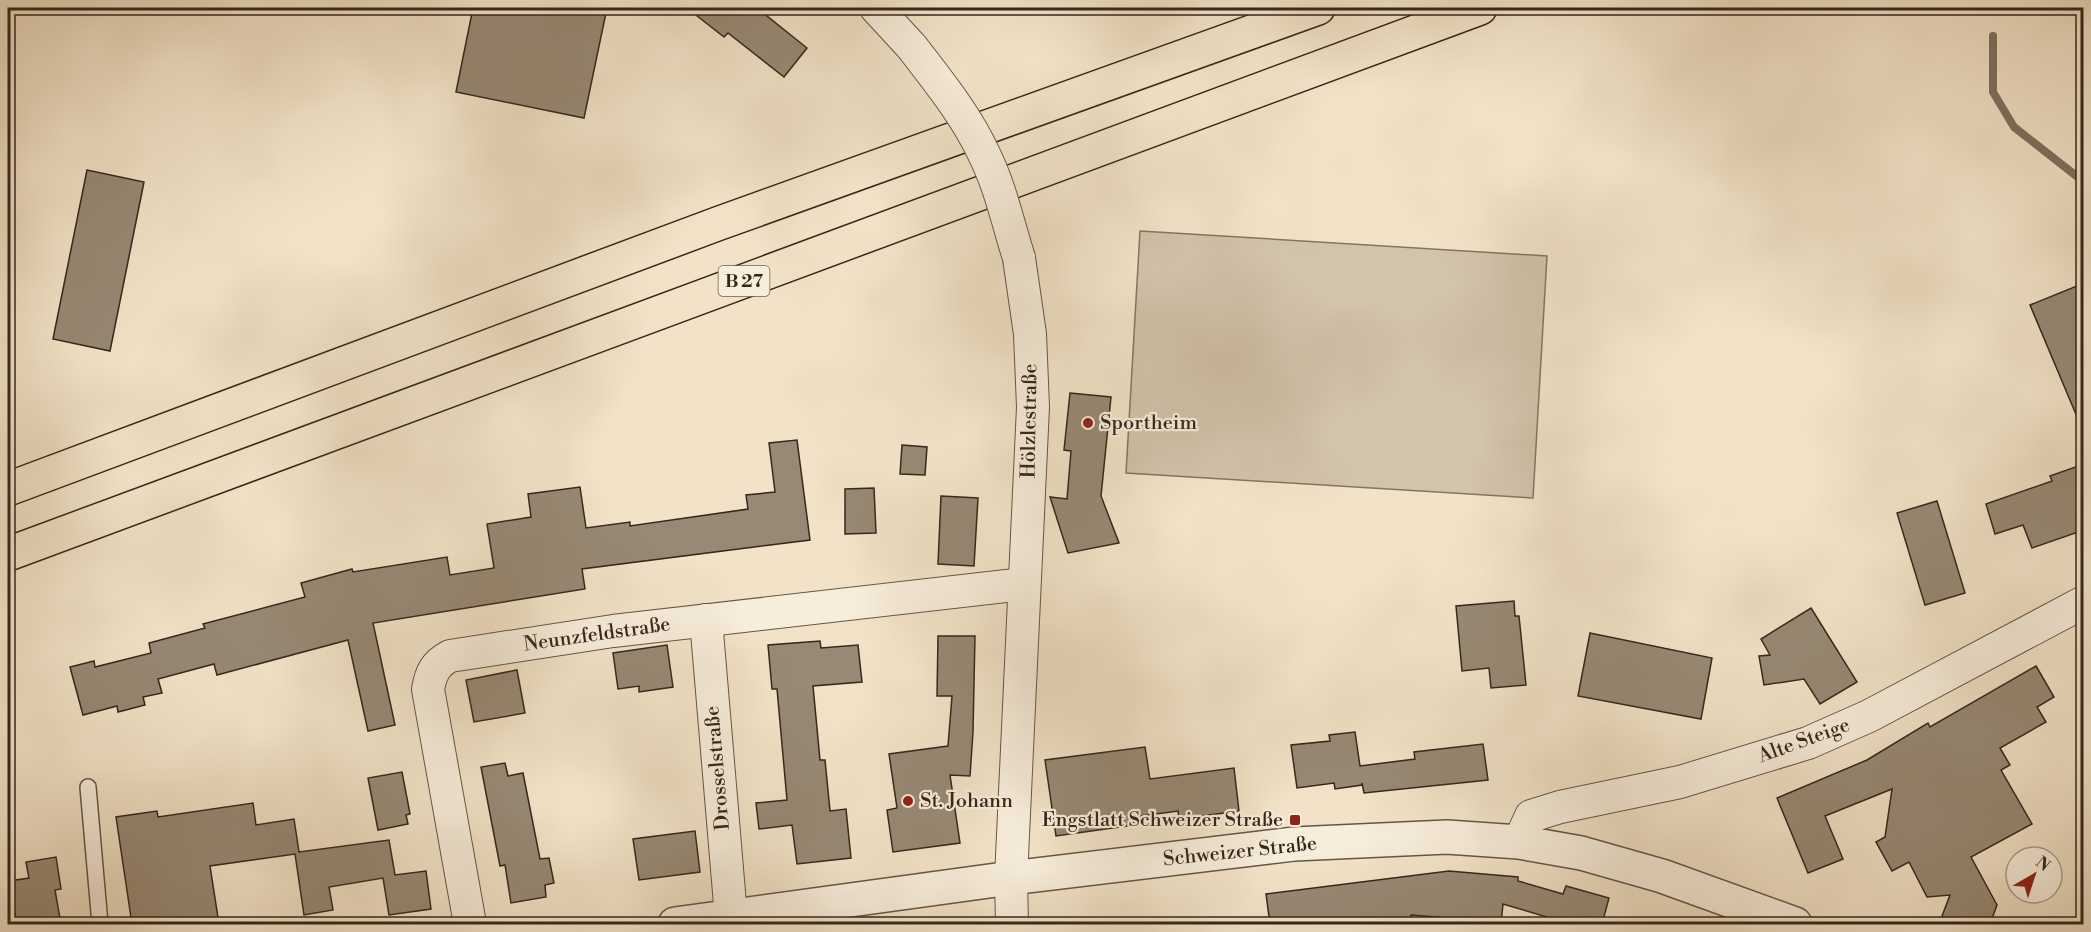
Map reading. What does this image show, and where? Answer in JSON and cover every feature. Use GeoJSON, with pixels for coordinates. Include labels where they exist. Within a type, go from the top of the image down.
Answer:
{"type":"FeatureCollection","features":[{"type":"Feature","properties":{"kind":"highway"},"geometry":{"type":"LineString","coordinates":[[13,486],[717,224],[1318,8]]}},
{"type":"Feature","properties":{"kind":"highway","name":"B 27"},"geometry":{"type":"LineString","coordinates":[[8,554],[1480,8]]}},
{"type":"Feature","properties":{"kind":"street","name":"Hölzlestraße"},"geometry":{"type":"LineString","coordinates":[[876,8],[912,47],[950,97],[984,154],[1001,198],[1018,258],[1030,334],[1033,407],[1011,878],[1012,924]]}},
{"type":"Feature","properties":{"kind":"street","name":"Neunzfeldstraße"},"geometry":{"type":"LineString","coordinates":[[470,924],[428,689],[430,675],[438,662],[450,656],[601,633],[1024,584]]}},
{"type":"Feature","properties":{"kind":"street","name":"Alte Steige"},"geometry":{"type":"LineString","coordinates":[[1519,842],[1531,816],[1560,807],[1680,782],[1808,742],[1869,716],[2084,602]]}},
{"type":"Feature","properties":{"kind":"street","name":"Drosselstraße"},"geometry":{"type":"LineString","coordinates":[[706,621],[731,916]]}},
{"type":"Feature","properties":{"kind":"street","name":"Schweizer Straße"},"geometry":{"type":"LineString","coordinates":[[675,924],[1011,878],[1294,844],[1447,837],[1519,842],[1581,853],[1662,876],[1795,924]]}},
{"type":"Feature","properties":{"kind":"lane"},"geometry":{"type":"LineString","coordinates":[[88,787],[100,924]]}},
{"type":"Feature","properties":{"kind":"shaded area"},"geometry":{"type":"Polygon","coordinates":[[[1140,231],[1547,256],[1533,498],[1126,473],[1140,231]]]}},
{"type":"Feature","properties":{"kind":"building"},"geometry":{"type":"Polygon","coordinates":[[[473,8],[607,8],[584,118],[456,92],[473,8]]]}},
{"type":"Feature","properties":{"kind":"building"},"geometry":{"type":"Polygon","coordinates":[[[687,8],[757,8],[807,48],[784,77],[728,33],[724,37],[687,8]]]}},
{"type":"Feature","properties":{"kind":"building"},"geometry":{"type":"Polygon","coordinates":[[[87,170],[144,182],[110,351],[53,339],[87,170]]]}},
{"type":"Feature","properties":{"kind":"building"},"geometry":{"type":"Polygon","coordinates":[[[2084,283],[2084,431],[2083,431],[2030,305],[2084,283]]]}},
{"type":"Feature","properties":{"kind":"building"},"geometry":{"type":"Polygon","coordinates":[[[1070,393],[1111,397],[1101,496],[1119,543],[1068,553],[1050,497],[1067,499],[1071,451],[1064,450],[1070,393]]]}},
{"type":"Feature","properties":{"kind":"building"},"geometry":{"type":"Polygon","coordinates":[[[797,440],[810,540],[582,569],[585,589],[373,623],[395,725],[368,731],[348,640],[217,675],[214,664],[158,679],[162,693],[143,697],[145,705],[118,712],[117,706],[83,715],[70,667],[94,661],[95,667],[151,653],[149,643],[205,628],[203,624],[305,597],[301,583],[352,569],[353,572],[447,557],[450,575],[494,568],[487,524],[531,517],[528,494],[580,487],[586,528],[630,522],[630,526],[748,509],[746,495],[775,492],[769,443],[797,440]]]}},
{"type":"Feature","properties":{"kind":"building"},"geometry":{"type":"Polygon","coordinates":[[[902,445],[927,447],[925,475],[900,474],[902,445]]]}},
{"type":"Feature","properties":{"kind":"building"},"geometry":{"type":"Polygon","coordinates":[[[2084,464],[2084,530],[2032,548],[2023,525],[1995,534],[1986,504],[2052,481],[2050,476],[2084,464]]]}},
{"type":"Feature","properties":{"kind":"building"},"geometry":{"type":"Polygon","coordinates":[[[874,488],[876,533],[845,534],[845,489],[874,488]]]}},
{"type":"Feature","properties":{"kind":"building"},"geometry":{"type":"Polygon","coordinates":[[[941,496],[978,498],[974,566],[938,564],[941,496]]]}},
{"type":"Feature","properties":{"kind":"building"},"geometry":{"type":"Polygon","coordinates":[[[1937,501],[1965,593],[1925,605],[1897,513],[1937,501]]]}},
{"type":"Feature","properties":{"kind":"building"},"geometry":{"type":"Polygon","coordinates":[[[1514,601],[1515,616],[1519,616],[1526,685],[1491,688],[1489,668],[1462,671],[1456,606],[1514,601]]]}},
{"type":"Feature","properties":{"kind":"building"},"geometry":{"type":"Polygon","coordinates":[[[1811,608],[1857,682],[1820,704],[1804,679],[1764,685],[1759,656],[1770,655],[1761,639],[1811,608]]]}},
{"type":"Feature","properties":{"kind":"building"},"geometry":{"type":"Polygon","coordinates":[[[1590,633],[1712,658],[1701,719],[1578,696],[1590,633]]]}},
{"type":"Feature","properties":{"kind":"building"},"geometry":{"type":"Polygon","coordinates":[[[938,636],[975,636],[970,776],[950,775],[960,843],[893,852],[887,810],[897,808],[889,754],[948,746],[952,696],[937,696],[938,636]]]}},
{"type":"Feature","properties":{"kind":"building"},"geometry":{"type":"Polygon","coordinates":[[[820,641],[821,648],[858,645],[862,682],[813,686],[820,760],[825,760],[830,811],[846,809],[851,858],[797,864],[792,825],[759,829],[756,803],[787,800],[777,689],[772,689],[768,645],[820,641]]]}},
{"type":"Feature","properties":{"kind":"building"},"geometry":{"type":"Polygon","coordinates":[[[667,645],[673,687],[639,692],[639,686],[618,689],[613,653],[667,645]]]}},
{"type":"Feature","properties":{"kind":"building"},"geometry":{"type":"Polygon","coordinates":[[[2036,666],[2054,697],[2037,707],[2046,722],[2000,748],[2010,765],[2001,770],[2032,824],[1971,857],[1997,905],[1990,924],[1939,924],[1950,895],[1927,897],[1909,862],[1892,871],[1876,842],[1885,837],[1892,789],[1825,816],[1843,859],[1808,873],[1777,798],[1867,760],[1928,723],[1930,727],[2036,666]]]}},
{"type":"Feature","properties":{"kind":"building"},"geometry":{"type":"Polygon","coordinates":[[[517,670],[525,713],[474,722],[466,680],[517,670]]]}},
{"type":"Feature","properties":{"kind":"building"},"geometry":{"type":"Polygon","coordinates":[[[1355,732],[1360,766],[1415,759],[1414,752],[1483,744],[1488,780],[1364,793],[1362,783],[1362,785],[1335,789],[1334,783],[1297,788],[1291,745],[1330,741],[1329,735],[1355,732]]]}},
{"type":"Feature","properties":{"kind":"building"},"geometry":{"type":"Polygon","coordinates":[[[1145,747],[1150,779],[1234,768],[1239,811],[1179,819],[1178,811],[1133,817],[1134,825],[1056,836],[1045,760],[1145,747]]]}},
{"type":"Feature","properties":{"kind":"building"},"geometry":{"type":"Polygon","coordinates":[[[505,763],[508,776],[523,773],[540,859],[549,858],[554,883],[545,885],[546,897],[511,903],[505,865],[500,866],[481,767],[505,763]]]}},
{"type":"Feature","properties":{"kind":"building"},"geometry":{"type":"Polygon","coordinates":[[[402,772],[410,814],[406,815],[408,824],[378,830],[368,778],[402,772]]]}},
{"type":"Feature","properties":{"kind":"building"},"geometry":{"type":"Polygon","coordinates":[[[253,803],[256,825],[294,819],[299,852],[389,840],[395,875],[426,871],[431,909],[389,915],[383,878],[329,887],[333,910],[304,915],[295,854],[210,866],[219,924],[132,924],[116,817],[157,811],[158,817],[253,803]]]}},
{"type":"Feature","properties":{"kind":"building"},"geometry":{"type":"Polygon","coordinates":[[[695,831],[700,872],[639,880],[633,839],[695,831]]]}},
{"type":"Feature","properties":{"kind":"building"},"geometry":{"type":"Polygon","coordinates":[[[56,857],[61,889],[55,890],[61,924],[17,924],[9,881],[29,878],[26,862],[56,857]]]}},
{"type":"Feature","properties":{"kind":"building"},"geometry":{"type":"Polygon","coordinates":[[[1449,871],[1518,877],[1518,881],[1563,894],[1566,886],[1609,898],[1602,924],[1555,924],[1557,920],[1503,904],[1501,924],[1475,924],[1475,920],[1411,915],[1411,920],[1372,924],[1270,924],[1266,894],[1449,871]]]}},
{"type":"Feature","properties":{"kind":"waterway"},"geometry":{"type":"LineString","coordinates":[[1993,36],[1993,92],[2014,127],[2084,182]]}},
{"type":"Feature","properties":{"kind":"place","name":"Sportheim"},"geometry":{"type":"Point","coordinates":[1088,423]}},
{"type":"Feature","properties":{"kind":"place","name":"St. Johann"},"geometry":{"type":"Point","coordinates":[908,801]}},
{"type":"Feature","properties":{"kind":"place","name":"Engstlatt Schweizer Straße"},"geometry":{"type":"Point","coordinates":[1295,820]}}]}
